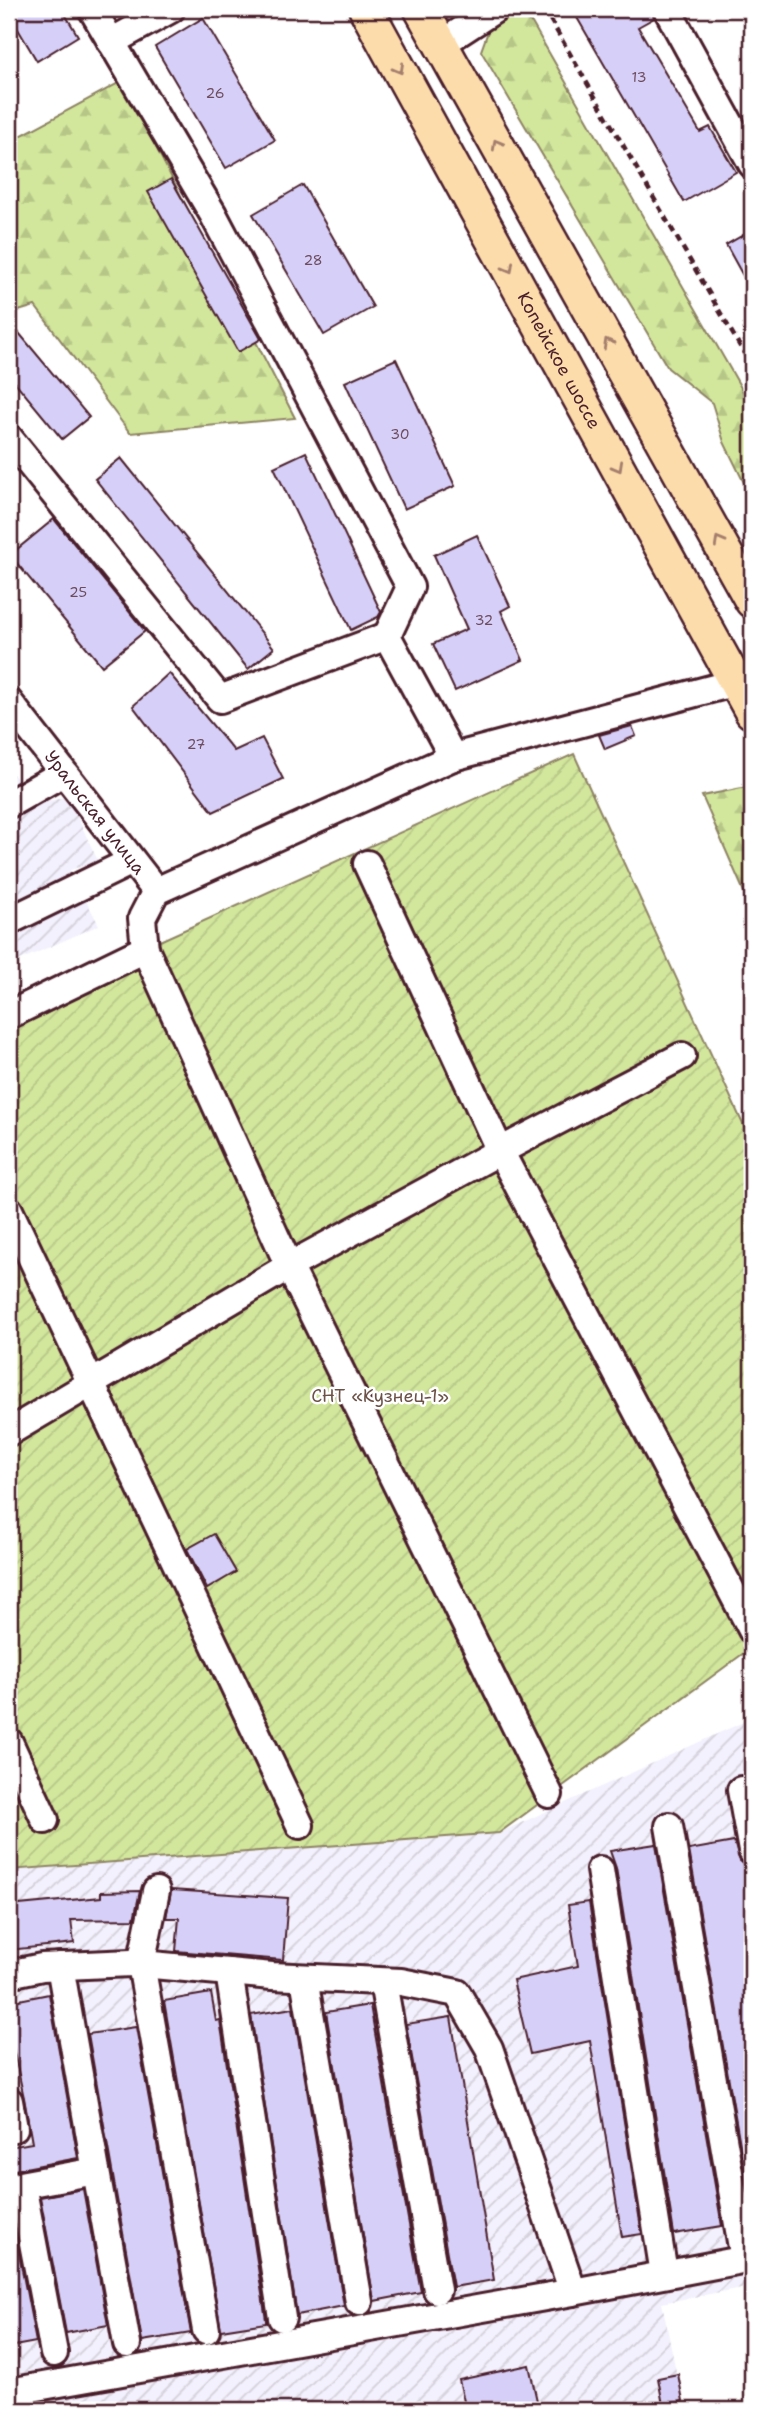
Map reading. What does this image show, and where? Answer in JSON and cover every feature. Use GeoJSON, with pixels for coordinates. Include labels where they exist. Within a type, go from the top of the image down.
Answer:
{"type":"FeatureCollection","features":[{"type":"Feature","properties":{"kind":"main road","name":"Копейское шоссе"},"geometry":{"type":"LineString","coordinates":[[366,9],[744,679],[752,712]]}},
{"type":"Feature","properties":{"kind":"main road"},"geometry":{"type":"LineString","coordinates":[[421,9],[752,601]]}},
{"type":"Feature","properties":{"kind":"street"},"geometry":{"type":"LineString","coordinates":[[9,438],[220,699],[387,636],[410,587],[213,214],[92,9]]}},
{"type":"Feature","properties":{"kind":"street"},"geometry":{"type":"LineString","coordinates":[[111,42],[172,9]]}},
{"type":"Feature","properties":{"kind":"street"},"geometry":{"type":"LineString","coordinates":[[441,44],[495,9]]}},
{"type":"Feature","properties":{"kind":"street"},"geometry":{"type":"LineString","coordinates":[[667,9],[752,164]]}},
{"type":"Feature","properties":{"kind":"street"},"geometry":{"type":"LineString","coordinates":[[387,636],[453,757]]}},
{"type":"Feature","properties":{"kind":"street"},"geometry":{"type":"LineString","coordinates":[[549,1794],[289,1266],[145,949],[142,918],[156,891],[453,757],[744,679]]}},
{"type":"Feature","properties":{"kind":"street","name":"Уральская улица"},"geometry":{"type":"LineString","coordinates":[[9,702],[156,891]]}},
{"type":"Feature","properties":{"kind":"street"},"geometry":{"type":"LineString","coordinates":[[9,804],[63,773]]}},
{"type":"Feature","properties":{"kind":"street"},"geometry":{"type":"LineString","coordinates":[[9,921],[132,861]]}},
{"type":"Feature","properties":{"kind":"street"},"geometry":{"type":"LineString","coordinates":[[367,864],[500,1151],[752,1630]]}},
{"type":"Feature","properties":{"kind":"street"},"geometry":{"type":"LineString","coordinates":[[9,1015],[145,949]]}},
{"type":"Feature","properties":{"kind":"street"},"geometry":{"type":"LineString","coordinates":[[9,1432],[289,1266],[682,1056]]}},
{"type":"Feature","properties":{"kind":"street"},"geometry":{"type":"LineString","coordinates":[[9,1209],[300,1825]]}},
{"type":"Feature","properties":{"kind":"street"},"geometry":{"type":"LineString","coordinates":[[9,1742],[45,1820]]}},
{"type":"Feature","properties":{"kind":"street"},"geometry":{"type":"LineString","coordinates":[[741,1790],[752,1852]]}},
{"type":"Feature","properties":{"kind":"street"},"geometry":{"type":"LineString","coordinates":[[9,2392],[573,2292],[748,2258],[669,1826]]}},
{"type":"Feature","properties":{"kind":"street"},"geometry":{"type":"LineString","coordinates":[[600,1870],[664,2274]]}},
{"type":"Feature","properties":{"kind":"street"},"geometry":{"type":"LineString","coordinates":[[156,1891],[141,1964],[206,2330]]}},
{"type":"Feature","properties":{"kind":"street"},"geometry":{"type":"LineString","coordinates":[[9,1973],[41,1967],[141,1964],[304,1978],[401,1982],[457,1993],[489,2048],[573,2292]]}},
{"type":"Feature","properties":{"kind":"street"},"geometry":{"type":"LineString","coordinates":[[60,1966],[127,2344]]}},
{"type":"Feature","properties":{"kind":"street"},"geometry":{"type":"LineString","coordinates":[[229,1972],[282,2318]]}},
{"type":"Feature","properties":{"kind":"street"},"geometry":{"type":"LineString","coordinates":[[304,1978],[359,2302]]}},
{"type":"Feature","properties":{"kind":"street"},"geometry":{"type":"LineString","coordinates":[[383,1982],[437,2290]]}},
{"type":"Feature","properties":{"kind":"street"},"geometry":{"type":"LineString","coordinates":[[9,2101],[14,2128]]}},
{"type":"Feature","properties":{"kind":"street"},"geometry":{"type":"LineString","coordinates":[[54,2353],[16,2186],[96,2171]]}},
{"type":"Feature","properties":{"kind":"path"},"geometry":{"type":"LineString","coordinates":[[544,9],[752,367]]}},
{"type":"Feature","properties":{"kind":"shaded area"},"geometry":{"type":"Polygon","coordinates":[[[9,769],[36,803],[68,797],[98,861],[70,870],[99,925],[9,965],[9,769]]]}},
{"type":"Feature","properties":{"kind":"shaded area"},"geometry":{"type":"Polygon","coordinates":[[[752,1718],[752,2286],[662,2303],[684,2410],[9,2410],[9,1870],[499,1833],[752,1718]]]}},
{"type":"Feature","properties":{"kind":"green space"},"geometry":{"type":"Polygon","coordinates":[[[512,14],[532,23],[752,407],[752,499],[724,442],[712,403],[668,368],[481,51],[490,26],[512,14]]]}},
{"type":"Feature","properties":{"kind":"green space"},"geometry":{"type":"Polygon","coordinates":[[[122,81],[295,418],[130,433],[35,306],[9,314],[9,142],[122,81]]]}},
{"type":"Feature","properties":{"kind":"green space","name":"СНТ «Кузнец-1»"},"geometry":{"type":"Polygon","coordinates":[[[574,754],[752,1144],[752,1647],[499,1833],[9,1870],[9,1009],[574,754]]]}},
{"type":"Feature","properties":{"kind":"green space"},"geometry":{"type":"Polygon","coordinates":[[[752,786],[752,910],[702,796],[752,786]]]}},
{"type":"Feature","properties":{"kind":"building"},"geometry":{"type":"Polygon","coordinates":[[[9,9],[62,9],[78,36],[37,61],[9,14],[9,9]]]}},
{"type":"Feature","properties":{"kind":"building"},"geometry":{"type":"Polygon","coordinates":[[[572,9],[651,9],[654,18],[638,27],[700,132],[710,127],[736,172],[684,202],[572,9]]]}},
{"type":"Feature","properties":{"kind":"building"},"geometry":{"type":"Polygon","coordinates":[[[203,18],[275,140],[226,168],[155,47],[203,18]]]}},
{"type":"Feature","properties":{"kind":"building"},"geometry":{"type":"Polygon","coordinates":[[[171,179],[261,339],[238,352],[148,192],[171,179]]]}},
{"type":"Feature","properties":{"kind":"building"},"geometry":{"type":"Polygon","coordinates":[[[303,185],[373,307],[324,335],[253,214],[303,185]]]}},
{"type":"Feature","properties":{"kind":"building"},"geometry":{"type":"Polygon","coordinates":[[[752,230],[752,292],[726,245],[752,230]]]}},
{"type":"Feature","properties":{"kind":"building"},"geometry":{"type":"Polygon","coordinates":[[[9,321],[89,417],[62,439],[9,375],[9,321]]]}},
{"type":"Feature","properties":{"kind":"building"},"geometry":{"type":"Polygon","coordinates":[[[396,359],[455,486],[404,509],[345,382],[396,359]]]}},
{"type":"Feature","properties":{"kind":"building"},"geometry":{"type":"Polygon","coordinates":[[[306,452],[381,612],[378,617],[351,630],[274,467],[306,452]]]}},
{"type":"Feature","properties":{"kind":"building"},"geometry":{"type":"Polygon","coordinates":[[[121,458],[274,648],[248,669],[95,479],[121,458]]]}},
{"type":"Feature","properties":{"kind":"building"},"geometry":{"type":"Polygon","coordinates":[[[54,519],[145,631],[102,666],[10,555],[54,519]]]}},
{"type":"Feature","properties":{"kind":"building"},"geometry":{"type":"Polygon","coordinates":[[[477,535],[510,606],[501,611],[523,660],[455,691],[433,644],[467,629],[434,555],[477,535]]]}},
{"type":"Feature","properties":{"kind":"building"},"geometry":{"type":"Polygon","coordinates":[[[169,673],[234,751],[262,738],[283,779],[213,812],[133,706],[169,673]]]}},
{"type":"Feature","properties":{"kind":"building"},"geometry":{"type":"Polygon","coordinates":[[[632,726],[636,736],[605,749],[599,735],[632,726]]]}},
{"type":"Feature","properties":{"kind":"building"},"geometry":{"type":"Polygon","coordinates":[[[214,1534],[236,1572],[207,1589],[187,1549],[214,1534]]]}},
{"type":"Feature","properties":{"kind":"building"},"geometry":{"type":"Polygon","coordinates":[[[734,1842],[740,1861],[746,1866],[752,1900],[752,2214],[689,1850],[734,1842]]]}},
{"type":"Feature","properties":{"kind":"building"},"geometry":{"type":"Polygon","coordinates":[[[656,1844],[722,2226],[674,2234],[616,1868],[610,1851],[656,1844]]]}},
{"type":"Feature","properties":{"kind":"building"},"geometry":{"type":"Polygon","coordinates":[[[171,1890],[288,1898],[283,1960],[176,1951],[179,1918],[166,1918],[171,1890]]]}},
{"type":"Feature","properties":{"kind":"building"},"geometry":{"type":"Polygon","coordinates":[[[140,1891],[134,1919],[71,1920],[74,1943],[9,1950],[9,1906],[101,1897],[101,1892],[140,1891]]]}},
{"type":"Feature","properties":{"kind":"building"},"geometry":{"type":"Polygon","coordinates":[[[589,1902],[642,2234],[622,2237],[590,2041],[530,2054],[513,1980],[578,1966],[568,1905],[589,1902]]]}},
{"type":"Feature","properties":{"kind":"building"},"geometry":{"type":"Polygon","coordinates":[[[211,1993],[216,2021],[220,2020],[266,2320],[266,2323],[221,2330],[164,2001],[211,1993]]]}},
{"type":"Feature","properties":{"kind":"building"},"geometry":{"type":"Polygon","coordinates":[[[49,1994],[78,2158],[9,2171],[9,2147],[32,2143],[9,2029],[9,2002],[49,1994]]]}},
{"type":"Feature","properties":{"kind":"building"},"geometry":{"type":"Polygon","coordinates":[[[370,2005],[421,2292],[374,2301],[326,2012],[370,2005]]]}},
{"type":"Feature","properties":{"kind":"building"},"geometry":{"type":"Polygon","coordinates":[[[293,2008],[344,2306],[297,2315],[251,2015],[293,2008]]]}},
{"type":"Feature","properties":{"kind":"building"},"geometry":{"type":"Polygon","coordinates":[[[451,2017],[494,2280],[453,2287],[406,2024],[451,2017]]]}},
{"type":"Feature","properties":{"kind":"building"},"geometry":{"type":"Polygon","coordinates":[[[136,2027],[191,2333],[142,2341],[88,2034],[136,2027]]]}},
{"type":"Feature","properties":{"kind":"building"},"geometry":{"type":"Polygon","coordinates":[[[83,2189],[108,2325],[66,2333],[40,2197],[83,2189]]]}},
{"type":"Feature","properties":{"kind":"building"},"geometry":{"type":"Polygon","coordinates":[[[9,2202],[36,2342],[9,2347],[9,2202]]]}},
{"type":"Feature","properties":{"kind":"building"},"geometry":{"type":"Polygon","coordinates":[[[529,2365],[539,2410],[466,2410],[459,2380],[529,2365]]]}},
{"type":"Feature","properties":{"kind":"building"},"geometry":{"type":"Polygon","coordinates":[[[678,2374],[683,2401],[663,2405],[658,2378],[678,2374]]]}}]}
